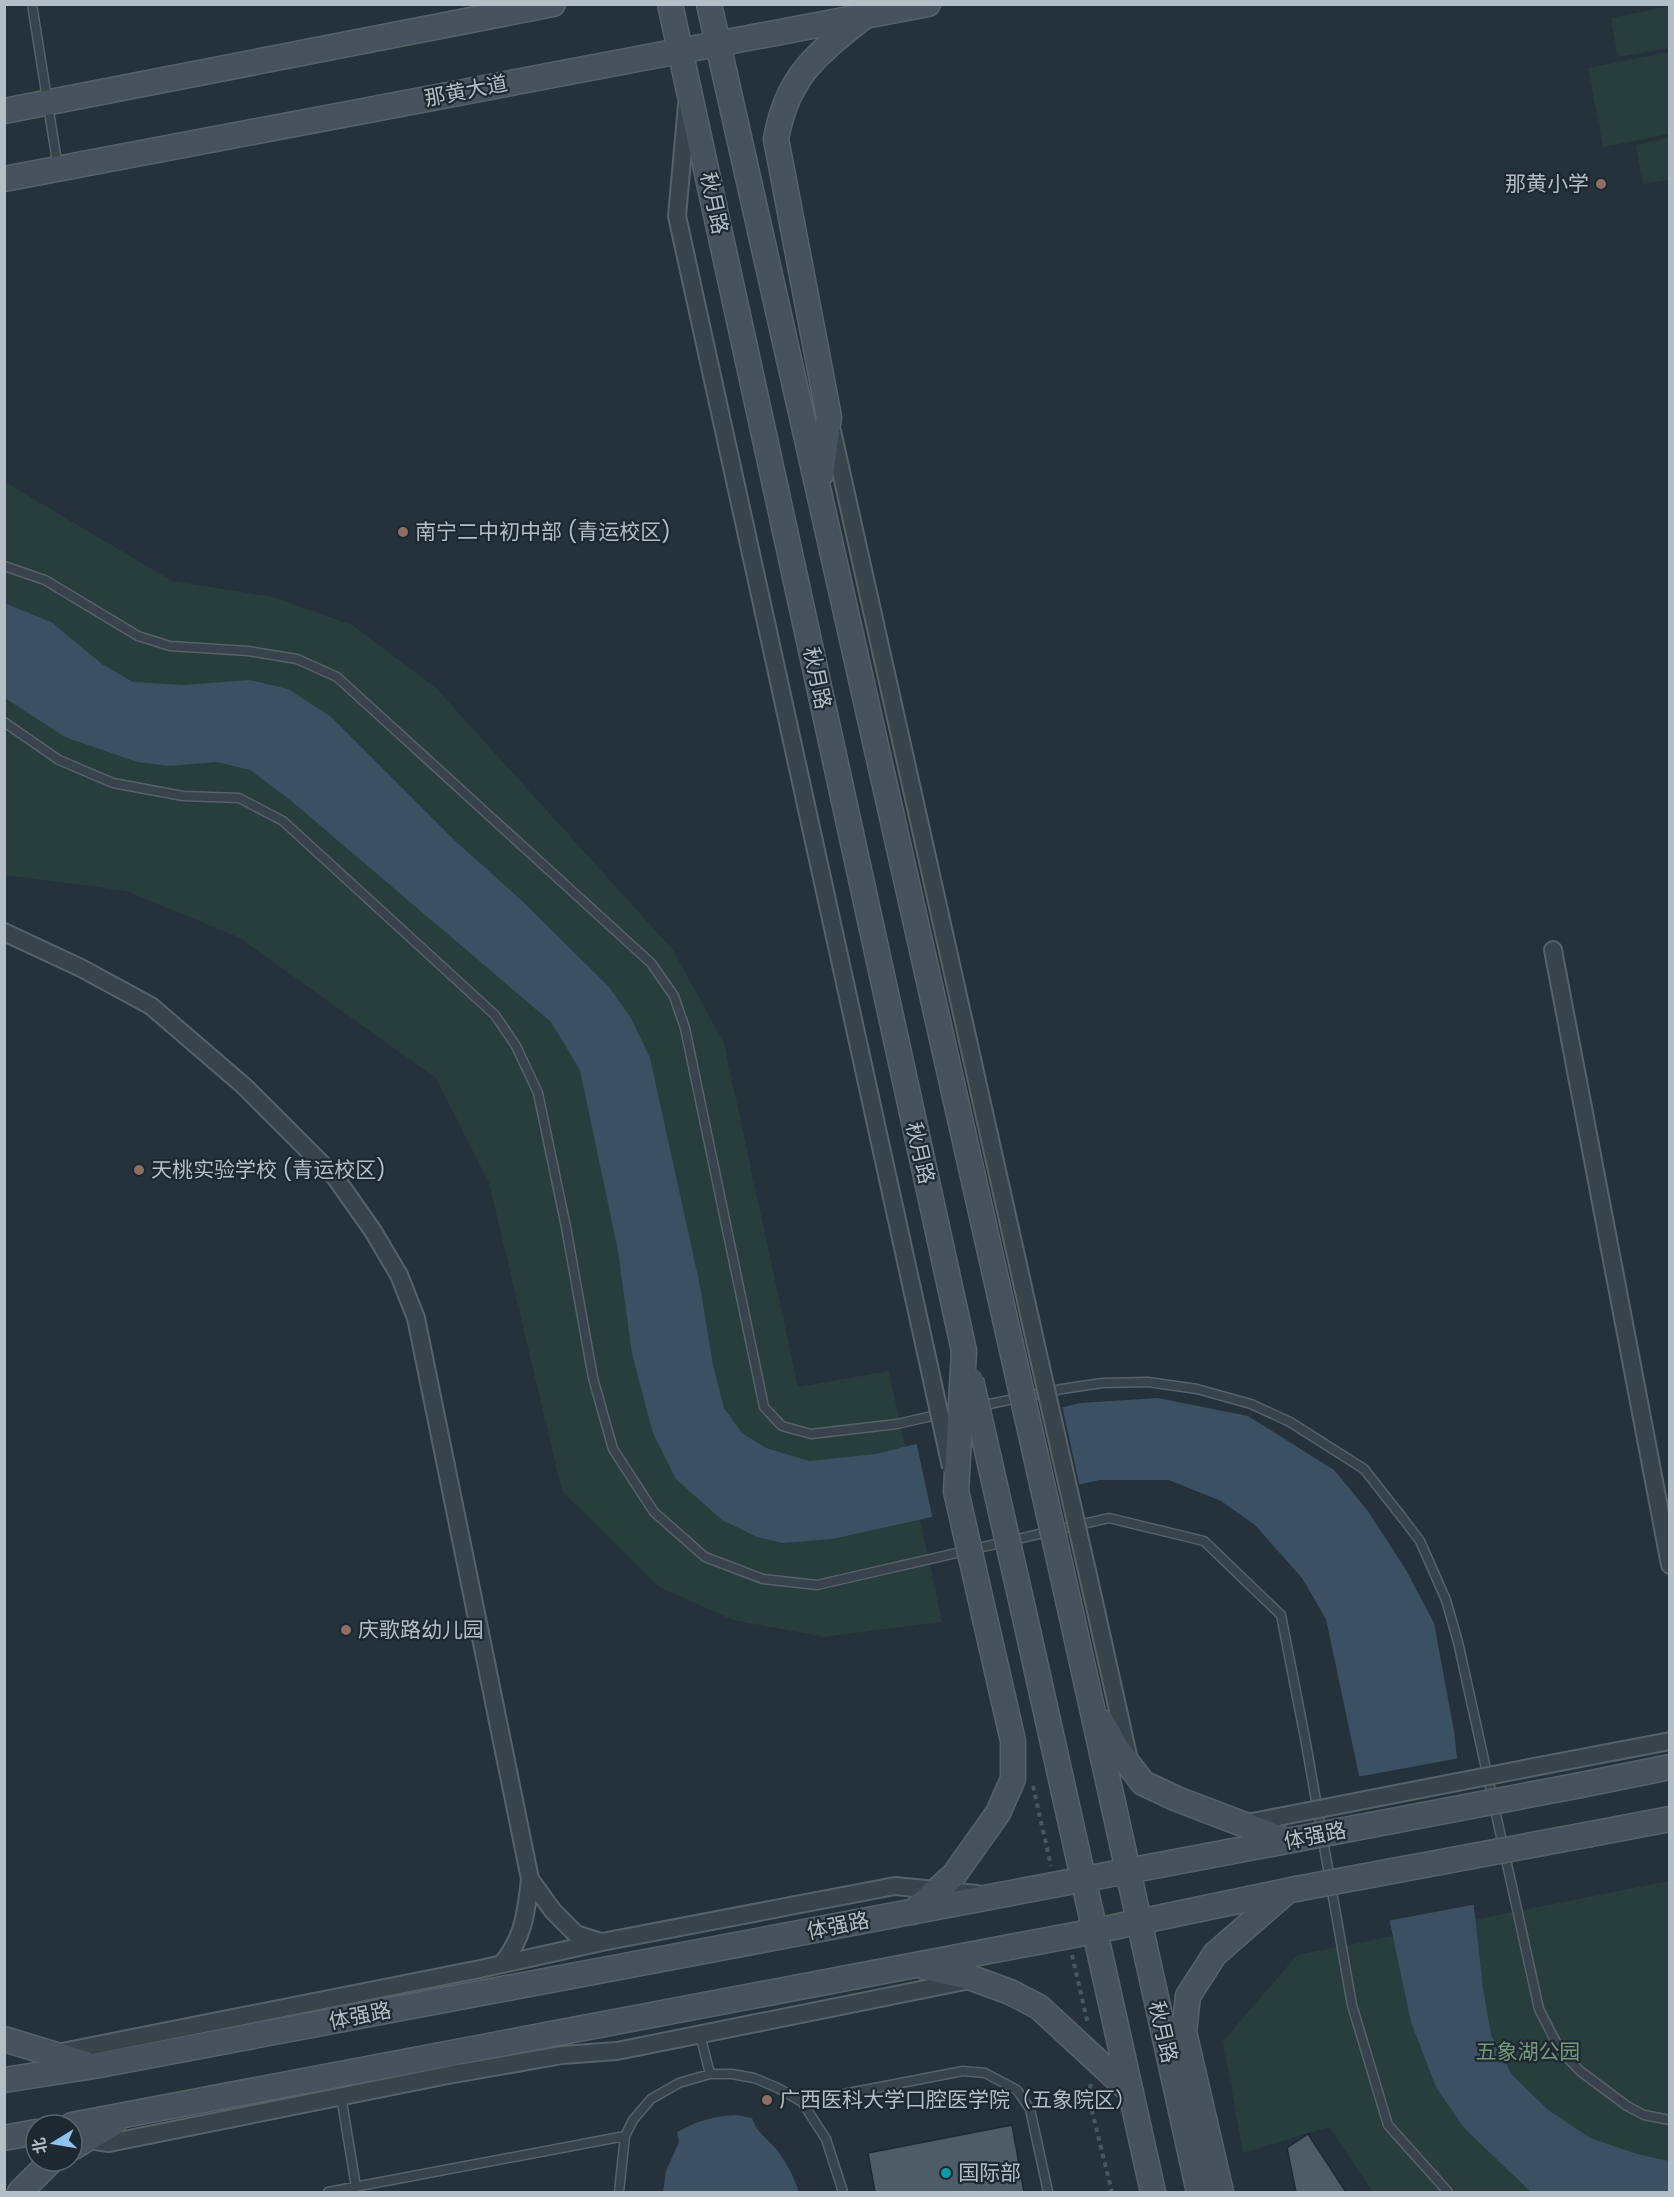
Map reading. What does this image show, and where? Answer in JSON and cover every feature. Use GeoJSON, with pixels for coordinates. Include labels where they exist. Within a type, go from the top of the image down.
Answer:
{"type":"FeatureCollection","features":[{"type":"Feature","properties":{"kind":"main road"},"geometry":{"type":"LineString","coordinates":[[4,111],[553,4]]}},
{"type":"Feature","properties":{"kind":"main road","name":"秋月路"},"geometry":{"type":"LineString","coordinates":[[670,4],[964,1351],[1084,1880]]}},
{"type":"Feature","properties":{"kind":"main road","name":"秋月路"},"geometry":{"type":"LineString","coordinates":[[709,4],[1011,1341],[1199,2193]]}},
{"type":"Feature","properties":{"kind":"main road","name":"那黄大道"},"geometry":{"type":"LineString","coordinates":[[4,179],[928,4]]}},
{"type":"Feature","properties":{"kind":"main road"},"geometry":{"type":"LineString","coordinates":[[819,492],[829,417],[776,139],[780,115],[794,84],[820,51],[863,17]]}},
{"type":"Feature","properties":{"kind":"main road"},"geometry":{"type":"LineString","coordinates":[[913,1912],[954,1875],[998,1813],[1013,1779],[1013,1741],[956,1491],[964,1351]]}},
{"type":"Feature","properties":{"kind":"main road"},"geometry":{"type":"LineString","coordinates":[[1090,1699],[1117,1749],[1143,1783],[1177,1799],[1287,1841]]}},
{"type":"Feature","properties":{"kind":"main road","name":"体强路"},"geometry":{"type":"LineString","coordinates":[[4,2080],[94,2067],[1670,1767]]}},
{"type":"Feature","properties":{"kind":"main road"},"geometry":{"type":"LineString","coordinates":[[84,2133],[126,2115],[1670,1819]]}},
{"type":"Feature","properties":{"kind":"main road"},"geometry":{"type":"LineString","coordinates":[[1084,1880],[1153,2193]]}},
{"type":"Feature","properties":{"kind":"main road"},"geometry":{"type":"LineString","coordinates":[[1221,2193],[1184,2032],[1188,1996],[1215,1954],[1252,1920],[1292,1890]]}},
{"type":"Feature","properties":{"kind":"main road"},"geometry":{"type":"LineString","coordinates":[[916,1965],[974,1979],[1010,1992],[1039,2007],[1131,2092]]}},
{"type":"Feature","properties":{"kind":"main road"},"geometry":{"type":"LineString","coordinates":[[4,2039],[94,2067]]}},
{"type":"Feature","properties":{"kind":"main road"},"geometry":{"type":"LineString","coordinates":[[4,2138],[24,2134]]}},
{"type":"Feature","properties":{"kind":"main road"},"geometry":{"type":"LineString","coordinates":[[20,2193],[39,2173]]}},
{"type":"Feature","properties":{"kind":"street"},"geometry":{"type":"LineString","coordinates":[[688,87],[677,216],[956,1491]]}},
{"type":"Feature","properties":{"kind":"street"},"geometry":{"type":"LineString","coordinates":[[829,417],[1131,1767]]}},
{"type":"Feature","properties":{"kind":"street"},"geometry":{"type":"LineString","coordinates":[[4,932],[81,968],[151,1006],[244,1086],[335,1178],[373,1231],[399,1275],[416,1318],[530,1879],[526,1916],[515,1947],[502,1964]]}},
{"type":"Feature","properties":{"kind":"street"},"geometry":{"type":"LineString","coordinates":[[1553,950],[1670,1565]]}},
{"type":"Feature","properties":{"kind":"street"},"geometry":{"type":"LineString","coordinates":[[1241,1824],[1664,1742],[1670,1728]]}},
{"type":"Feature","properties":{"kind":"street"},"geometry":{"type":"LineString","coordinates":[[530,1879],[553,1911],[576,1934],[602,1942]]}},
{"type":"Feature","properties":{"kind":"street"},"geometry":{"type":"LineString","coordinates":[[51,2054],[602,1942],[896,1886],[999,1896]]}},
{"type":"Feature","properties":{"kind":"street"},"geometry":{"type":"LineString","coordinates":[[84,2138],[109,2143],[448,2075],[562,2055],[617,2051],[974,1979]]}},
{"type":"Feature","properties":{"kind":"lane"},"geometry":{"type":"LineString","coordinates":[[32,4],[58,168]]}},
{"type":"Feature","properties":{"kind":"lane"},"geometry":{"type":"LineString","coordinates":[[4,566],[45,580],[138,636],[170,646],[248,651],[297,659],[338,677],[651,963],[674,996],[685,1028],[764,1407],[782,1426],[811,1434],[897,1424],[1062,1389],[1102,1383],[1148,1382],[1197,1389],[1251,1404],[1290,1422],[1365,1469],[1420,1541],[1446,1600],[1458,1642],[1539,2009],[1560,2050],[1580,2071],[1627,2106],[1644,2115],[1670,2120]]}},
{"type":"Feature","properties":{"kind":"lane"},"geometry":{"type":"LineString","coordinates":[[4,722],[59,760],[113,783],[183,796],[239,798],[282,821],[495,1015],[516,1046],[538,1093],[594,1378],[613,1449],[654,1512],[705,1557],[763,1579],[817,1585],[1109,1518],[1204,1541],[1281,1615],[1352,2005],[1388,2125],[1448,2193]]}},
{"type":"Feature","properties":{"kind":"lane"},"geometry":{"type":"LineString","coordinates":[[700,2034],[710,2074]]}},
{"type":"Feature","properties":{"kind":"lane"},"geometry":{"type":"LineString","coordinates":[[802,2102],[963,2071],[985,2073],[1017,2090],[1030,2109],[1048,2193]]}},
{"type":"Feature","properties":{"kind":"lane"},"geometry":{"type":"LineString","coordinates":[[619,2193],[624,2136],[633,2120],[651,2099],[679,2083],[710,2074],[732,2074],[754,2078],[802,2102],[826,2139],[843,2193]]}},
{"type":"Feature","properties":{"kind":"lane"},"geometry":{"type":"LineString","coordinates":[[340,2097],[356,2187]]}},
{"type":"Feature","properties":{"kind":"lane"},"geometry":{"type":"LineString","coordinates":[[328,2193],[624,2136]]}},
{"type":"Feature","properties":{"kind":"path"},"geometry":{"type":"LineString","coordinates":[[1032,1781],[1056,1885]]}},
{"type":"Feature","properties":{"kind":"path"},"geometry":{"type":"LineString","coordinates":[[1068,1936],[1089,2027]]}},
{"type":"Feature","properties":{"kind":"path"},"geometry":{"type":"LineString","coordinates":[[1096,2061],[1088,2095],[1112,2193]]}},
{"type":"Feature","properties":{"kind":"green space"},"geometry":{"type":"Polygon","coordinates":[[[1669,6],[1669,48],[1618,57],[1611,18],[1669,6]]]}},
{"type":"Feature","properties":{"kind":"green space"},"geometry":{"type":"Polygon","coordinates":[[[1669,52],[1669,134],[1603,147],[1588,68],[1669,52]]]}},
{"type":"Feature","properties":{"kind":"green space"},"geometry":{"type":"Polygon","coordinates":[[[1669,138],[1669,180],[1643,184],[1636,145],[1669,138]]]}},
{"type":"Feature","properties":{"kind":"green space"},"geometry":{"type":"Polygon","coordinates":[[[5,482],[172,581],[273,597],[352,625],[437,689],[673,950],[724,1043],[798,1387],[889,1371],[942,1622],[824,1637],[733,1620],[659,1587],[562,1491],[489,1183],[436,1078],[240,938],[126,891],[5,875],[5,482]]]}},
{"type":"Feature","properties":{"kind":"green space","name":"五象湖公园"},"geometry":{"type":"Polygon","coordinates":[[[1669,1881],[1669,2192],[1373,2192],[1329,2127],[1243,2153],[1223,2041],[1297,1955],[1669,1881]]]}},
{"type":"Feature","properties":{"kind":"water"},"geometry":{"type":"Polygon","coordinates":[[[4,603],[51,622],[102,664],[133,682],[183,685],[250,680],[288,689],[330,716],[453,839],[520,899],[609,987],[631,1018],[650,1058],[700,1286],[713,1365],[724,1408],[742,1433],[766,1448],[809,1461],[876,1454],[1080,1403],[1158,1398],[1248,1416],[1334,1470],[1368,1511],[1406,1570],[1434,1623],[1454,1731],[1483,1988],[1491,2035],[1512,2075],[1547,2109],[1590,2138],[1637,2154],[1669,2161],[1669,2192],[1531,2192],[1464,2128],[1436,2087],[1411,2022],[1326,1619],[1302,1578],[1255,1525],[1221,1501],[1169,1480],[1100,1480],[832,1539],[783,1543],[757,1537],[722,1520],[676,1479],[653,1433],[632,1354],[618,1251],[580,1070],[551,1022],[289,799],[250,770],[217,762],[170,766],[137,762],[65,737],[5,698],[4,603]]]}},
{"type":"Feature","properties":{"kind":"water"},"geometry":{"type":"Polygon","coordinates":[[[736,2115],[752,2118],[759,2131],[783,2159],[799,2192],[663,2192],[666,2171],[679,2142],[677,2132],[706,2120],[736,2115]]]}},
{"type":"Feature","properties":{"kind":"pier"},"geometry":{"type":"Polygon","coordinates":[[[1062,1405],[1080,1488],[933,1520],[916,1441],[1062,1405]]]}},
{"type":"Feature","properties":{"kind":"pier"},"geometry":{"type":"Polygon","coordinates":[[[1460,1758],[1477,1904],[1387,1921],[1357,1777],[1460,1758]]]}},
{"type":"Feature","properties":{"kind":"building","name":"国际部"},"geometry":{"type":"Polygon","coordinates":[[[1012,2125],[1024,2192],[875,2192],[868,2153],[1012,2125]]]}},
{"type":"Feature","properties":{"kind":"building"},"geometry":{"type":"Polygon","coordinates":[[[1308,2134],[1346,2192],[1296,2192],[1287,2148],[1308,2134]]]}},
{"type":"Feature","properties":{"kind":"place","name":"那黄小学"},"geometry":{"type":"Point","coordinates":[1601,184]}},
{"type":"Feature","properties":{"kind":"place","name":"南宁二中初中部 (青运校区)"},"geometry":{"type":"Point","coordinates":[403,532]}},
{"type":"Feature","properties":{"kind":"place","name":"天桃实验学校 (青运校区)"},"geometry":{"type":"Point","coordinates":[139,1170]}},
{"type":"Feature","properties":{"kind":"place","name":"庆歌路幼儿园"},"geometry":{"type":"Point","coordinates":[346,1630]}},
{"type":"Feature","properties":{"kind":"place","name":"广西医科大学口腔医学院（五象院区）"},"geometry":{"type":"Point","coordinates":[767,2100]}},
{"type":"Feature","properties":{"kind":"place","name":"国际部"},"geometry":{"type":"Point","coordinates":[946,2173]}}]}
